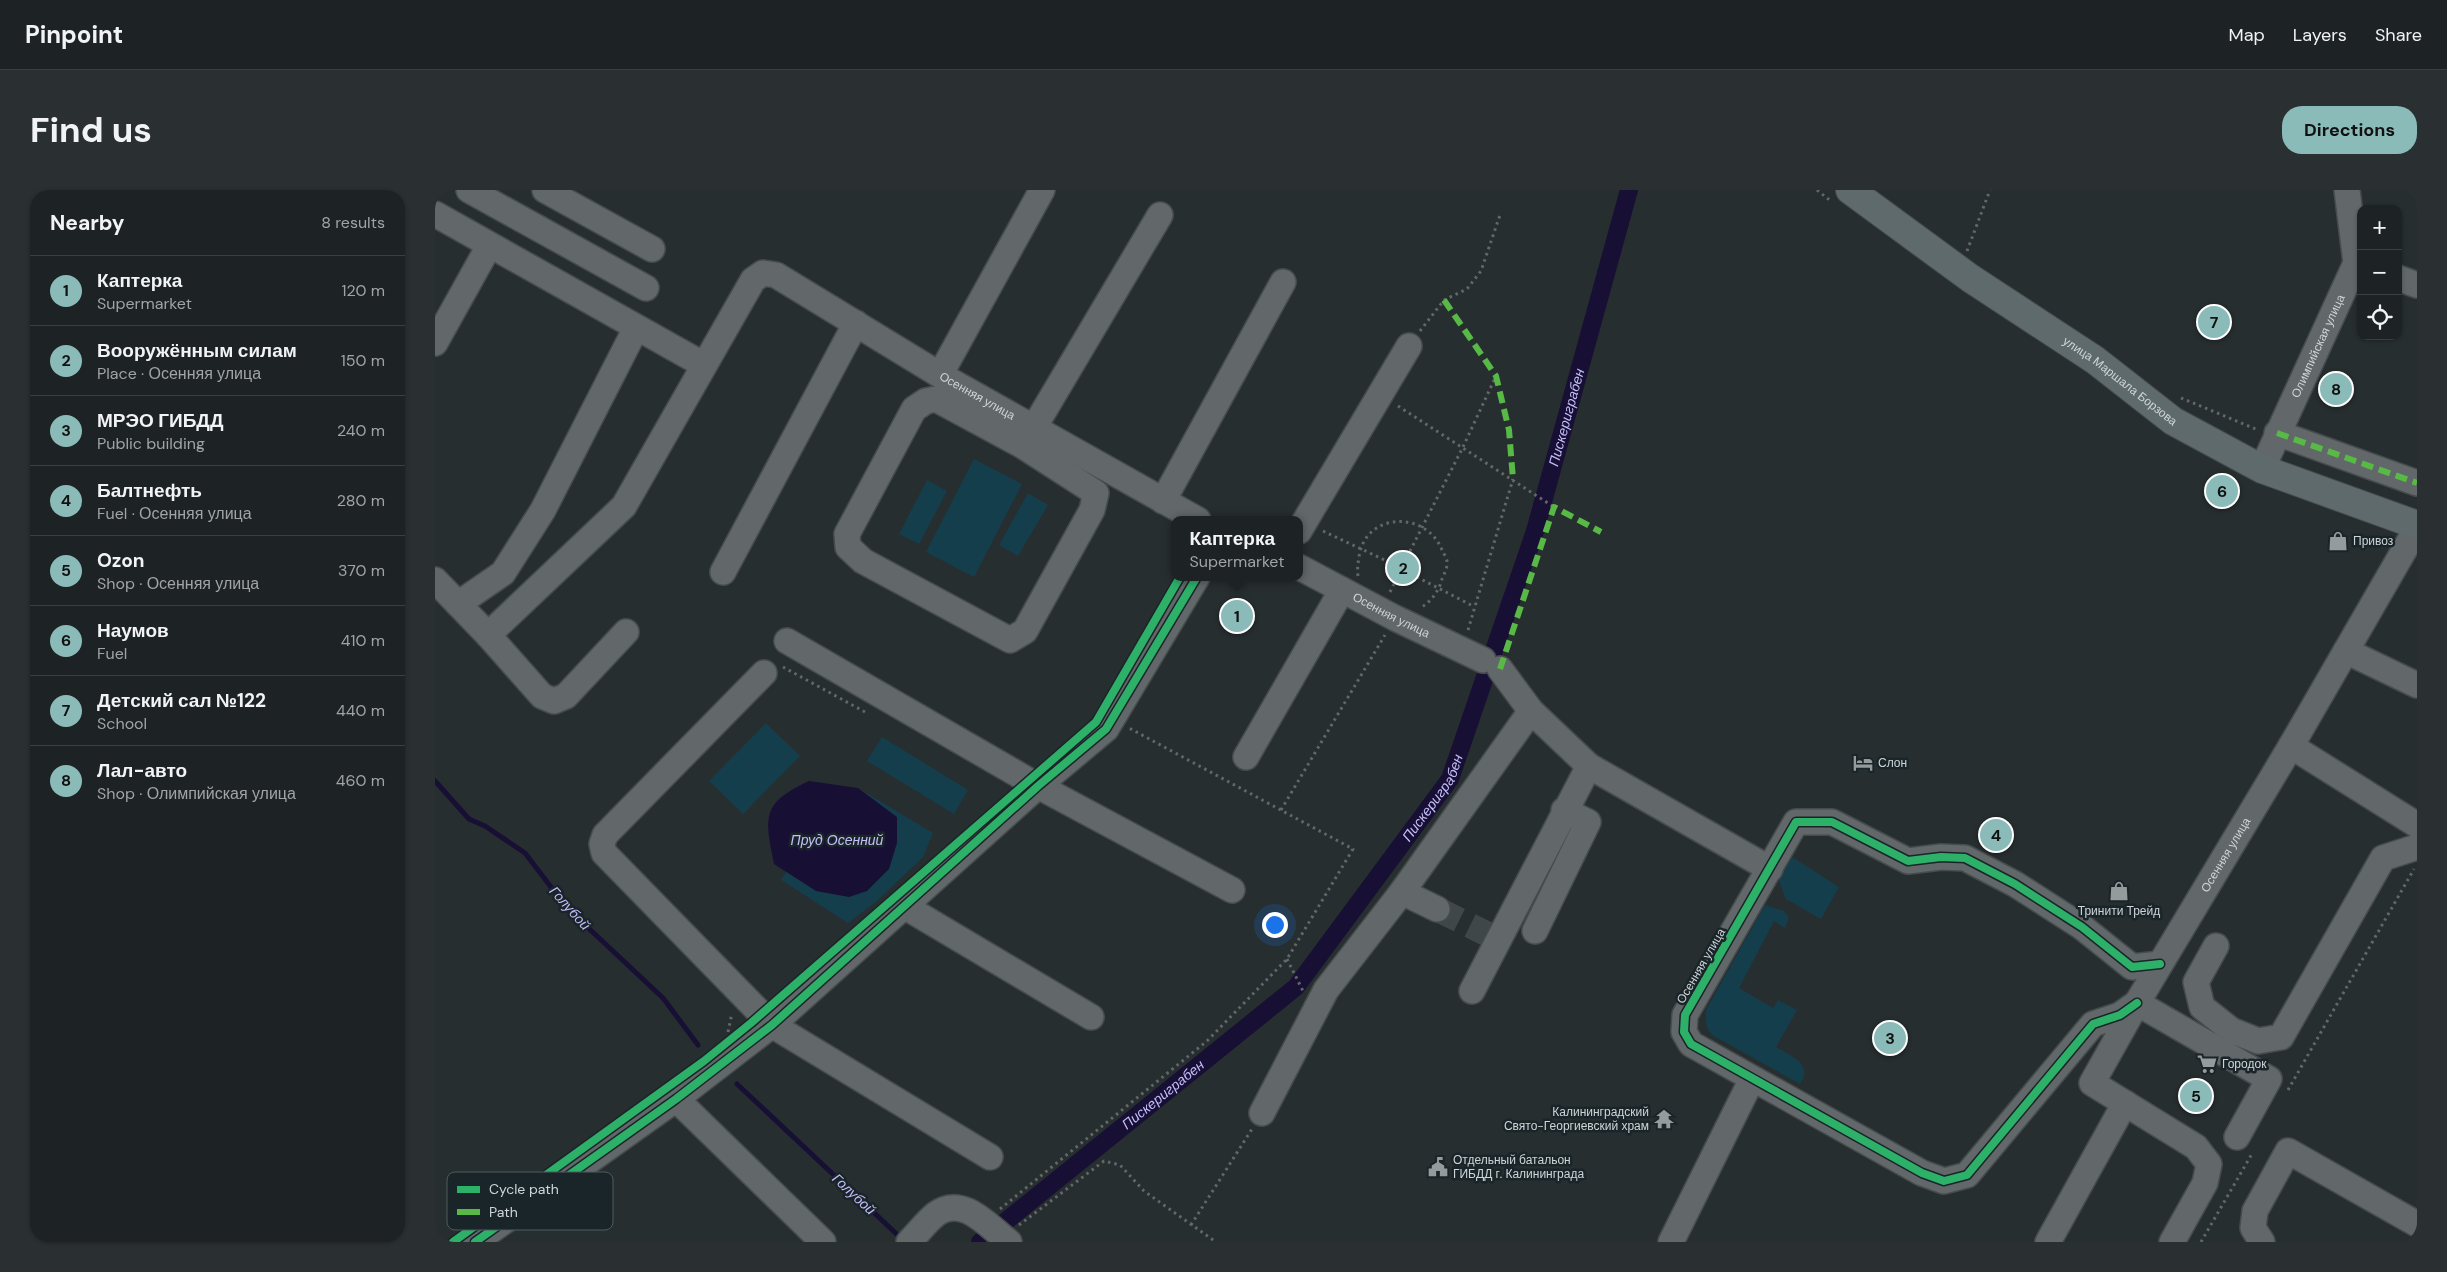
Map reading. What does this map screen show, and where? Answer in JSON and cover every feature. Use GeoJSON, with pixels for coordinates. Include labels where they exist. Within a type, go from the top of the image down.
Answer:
{"type":"FeatureCollection","features":[{"type":"Feature","properties":{"kind":"main road","name":"улица Маршала Борзова"},"geometry":{"type":"LineString","coordinates":[[1853,191],[1970,278],[2095,360],[2173,421],[2262,469],[2417,526]]}},
{"type":"Feature","properties":{"kind":"street"},"geometry":{"type":"LineString","coordinates":[[469,190],[646,288]]}},
{"type":"Feature","properties":{"kind":"street"},"geometry":{"type":"LineString","coordinates":[[545,190],[652,249]]}},
{"type":"Feature","properties":{"kind":"street","name":"Осенняя улица"},"geometry":{"type":"LineString","coordinates":[[1042,190],[940,375],[1029,437],[1191,516]]}},
{"type":"Feature","properties":{"kind":"street","name":"Олимпийская улица"},"geometry":{"type":"LineString","coordinates":[[2347,190],[2357,257]]}},
{"type":"Feature","properties":{"kind":"street"},"geometry":{"type":"LineString","coordinates":[[435,214],[704,365]]}},
{"type":"Feature","properties":{"kind":"street"},"geometry":{"type":"LineString","coordinates":[[1029,437],[1160,215]]}},
{"type":"Feature","properties":{"kind":"street"},"geometry":{"type":"LineString","coordinates":[[435,343],[489,246]]}},
{"type":"Feature","properties":{"kind":"street","name":"Олимпийская улица"},"geometry":{"type":"LineString","coordinates":[[2262,469],[2357,266]]}},
{"type":"Feature","properties":{"kind":"street"},"geometry":{"type":"LineString","coordinates":[[488,635],[625,506],[753,280],[763,273],[776,274],[940,375]]}},
{"type":"Feature","properties":{"kind":"street"},"geometry":{"type":"LineString","coordinates":[[2402,279],[2417,285]]}},
{"type":"Feature","properties":{"kind":"street"},"geometry":{"type":"LineString","coordinates":[[1163,501],[1283,282]]}},
{"type":"Feature","properties":{"kind":"street"},"geometry":{"type":"LineString","coordinates":[[723,572],[856,323]]}},
{"type":"Feature","properties":{"kind":"street"},"geometry":{"type":"LineString","coordinates":[[458,604],[503,573],[543,510],[637,328]]}},
{"type":"Feature","properties":{"kind":"street"},"geometry":{"type":"LineString","coordinates":[[1309,534],[1380,394],[1409,346]]}},
{"type":"Feature","properties":{"kind":"street"},"geometry":{"type":"LineString","coordinates":[[936,399],[1029,437],[1095,493],[1092,510],[1025,631],[1010,640],[863,561],[848,547],[847,534],[914,409],[926,401],[936,399]]}},
{"type":"Feature","properties":{"kind":"street"},"geometry":{"type":"LineString","coordinates":[[2276,436],[2417,483]]}},
{"type":"Feature","properties":{"kind":"street","name":"Осенняя улица"},"geometry":{"type":"LineString","coordinates":[[2125,1103],[2092,1083],[2160,964],[2291,746],[2417,526]]}},
{"type":"Feature","properties":{"kind":"street","name":"Осенняя улица"},"geometry":{"type":"LineString","coordinates":[[1303,568],[1351,585],[1406,613],[1491,664]]}},
{"type":"Feature","properties":{"kind":"street"},"geometry":{"type":"LineString","coordinates":[[435,580],[488,635],[542,696],[553,701],[566,696],[626,632]]}},
{"type":"Feature","properties":{"kind":"street"},"geometry":{"type":"LineString","coordinates":[[573,1172],[676,1099],[771,1025],[1038,786],[1106,729],[1195,581]]}},
{"type":"Feature","properties":{"kind":"street"},"geometry":{"type":"LineString","coordinates":[[1245,757],[1351,585]]}},
{"type":"Feature","properties":{"kind":"street"},"geometry":{"type":"LineString","coordinates":[[787,641],[1038,786],[1233,890]]}},
{"type":"Feature","properties":{"kind":"street"},"geometry":{"type":"LineString","coordinates":[[2346,651],[2417,685]]}},
{"type":"Feature","properties":{"kind":"street"},"geometry":{"type":"LineString","coordinates":[[1491,664],[1531,711],[1589,766],[1770,869]]}},
{"type":"Feature","properties":{"kind":"street"},"geometry":{"type":"LineString","coordinates":[[771,669],[605,835],[602,844],[605,853],[771,1025],[990,1157]]}},
{"type":"Feature","properties":{"kind":"street"},"geometry":{"type":"LineString","coordinates":[[1262,1113],[1326,990],[1401,892],[1531,711]]}},
{"type":"Feature","properties":{"kind":"street"},"geometry":{"type":"LineString","coordinates":[[2291,746],[2417,825]]}},
{"type":"Feature","properties":{"kind":"street"},"geometry":{"type":"LineString","coordinates":[[1472,991],[1493,937],[1589,766]]}},
{"type":"Feature","properties":{"kind":"street"},"geometry":{"type":"LineString","coordinates":[[1535,931],[1588,822],[1565,810]]}},
{"type":"Feature","properties":{"kind":"street","name":"Осенняя улица"},"geometry":{"type":"LineString","coordinates":[[2137,1003],[2120,1014],[2093,1024],[1967,1175],[1944,1181],[1922,1173],[1691,1044],[1684,1032],[1685,1015],[1796,822],[1832,822],[1908,861],[1941,857],[1965,858],[2015,884],[2082,927],[2132,967],[2160,964]]}},
{"type":"Feature","properties":{"kind":"street"},"geometry":{"type":"LineString","coordinates":[[2215,946],[2196,982],[2202,1007],[2231,1030],[2258,1041],[2281,1036],[2383,858],[2417,847]]}},
{"type":"Feature","properties":{"kind":"street"},"geometry":{"type":"LineString","coordinates":[[1401,892],[1437,909]]}},
{"type":"Feature","properties":{"kind":"street"},"geometry":{"type":"LineString","coordinates":[[904,906],[1091,1016]]}},
{"type":"Feature","properties":{"kind":"street"},"geometry":{"type":"LineString","coordinates":[[2137,1003],[2269,1079],[2247,1140]]}},
{"type":"Feature","properties":{"kind":"street"},"geometry":{"type":"LineString","coordinates":[[1671,1242],[1752,1078]]}},
{"type":"Feature","properties":{"kind":"street"},"geometry":{"type":"LineString","coordinates":[[676,1099],[823,1242]]}},
{"type":"Feature","properties":{"kind":"street"},"geometry":{"type":"LineString","coordinates":[[2048,1242],[2125,1103],[2196,1147],[2209,1164],[2205,1183],[2172,1242]]}},
{"type":"Feature","properties":{"kind":"street"},"geometry":{"type":"LineString","coordinates":[[2262,1242],[2253,1228],[2255,1211],[2288,1151],[2415,1219]]}},
{"type":"Feature","properties":{"kind":"street"},"geometry":{"type":"LineString","coordinates":[[909,1242],[937,1213],[952,1208],[967,1209],[997,1232]]}},
{"type":"Feature","properties":{"kind":"street"},"geometry":{"type":"LineString","coordinates":[[475,1242],[492,1230]]}},
{"type":"Feature","properties":{"kind":"path"},"geometry":{"type":"LineString","coordinates":[[1967,251],[1990,190]]}},
{"type":"Feature","properties":{"kind":"path"},"geometry":{"type":"LineString","coordinates":[[1409,346],[1444,300],[1467,289],[1481,271],[1501,215]]}},
{"type":"Feature","properties":{"kind":"path"},"geometry":{"type":"LineString","coordinates":[[1959,246],[1973,256]]}},
{"type":"Feature","properties":{"kind":"path"},"geometry":{"type":"LineString","coordinates":[[1407,557],[1463,447],[1496,376]]}},
{"type":"Feature","properties":{"kind":"path"},"geometry":{"type":"LineString","coordinates":[[1380,394],[1554,507]]}},
{"type":"Feature","properties":{"kind":"path"},"geometry":{"type":"LineString","coordinates":[[2180,397],[2276,436]]}},
{"type":"Feature","properties":{"kind":"path"},"geometry":{"type":"LineString","coordinates":[[1491,664],[1466,628],[1513,479]]}},
{"type":"Feature","properties":{"kind":"path"},"geometry":{"type":"LineString","coordinates":[[1281,810],[1406,613],[1426,605],[1439,589],[1448,562],[1439,542],[1423,527],[1404,520],[1385,524],[1368,532],[1360,550],[1357,570],[1351,585]]}},
{"type":"Feature","properties":{"kind":"path"},"geometry":{"type":"LineString","coordinates":[[1309,534],[1323,530],[1360,550],[1393,564]]}},
{"type":"Feature","properties":{"kind":"path"},"geometry":{"type":"LineString","coordinates":[[1398,553],[1407,557],[1417,562],[1407,583],[1388,573],[1398,553]]}},
{"type":"Feature","properties":{"kind":"path"},"geometry":{"type":"LineString","coordinates":[[1411,574],[1473,606]]}},
{"type":"Feature","properties":{"kind":"path"},"geometry":{"type":"LineString","coordinates":[[1389,594],[1397,578]]}},
{"type":"Feature","properties":{"kind":"path"},"geometry":{"type":"LineString","coordinates":[[771,669],[866,713]]}},
{"type":"Feature","properties":{"kind":"path"},"geometry":{"type":"LineString","coordinates":[[997,1232],[1207,1041],[1287,959],[1353,849],[1112,719]]}},
{"type":"Feature","properties":{"kind":"path"},"geometry":{"type":"LineString","coordinates":[[2284,1098],[2417,864]]}},
{"type":"Feature","properties":{"kind":"path"},"geometry":{"type":"LineString","coordinates":[[1287,959],[1303,992]]}},
{"type":"Feature","properties":{"kind":"path"},"geometry":{"type":"LineString","coordinates":[[728,1033],[733,1005]]}},
{"type":"Feature","properties":{"kind":"path"},"geometry":{"type":"LineString","coordinates":[[1191,1225],[1262,1113]]}},
{"type":"Feature","properties":{"kind":"path"},"geometry":{"type":"LineString","coordinates":[[2201,1242],[2247,1140]]}},
{"type":"Feature","properties":{"kind":"path"},"geometry":{"type":"LineString","coordinates":[[997,1232],[1104,1161],[1121,1165],[1144,1191],[1216,1242]]}},
{"type":"Feature","properties":{"kind":"shaded area"},"geometry":{"type":"Polygon","coordinates":[[[974,459],[1022,484],[974,577],[926,552],[974,459]]]}},
{"type":"Feature","properties":{"kind":"shaded area"},"geometry":{"type":"Polygon","coordinates":[[[927,480],[947,491],[919,544],[899,534],[927,480]]]}},
{"type":"Feature","properties":{"kind":"shaded area"},"geometry":{"type":"Polygon","coordinates":[[[1028,493],[1048,505],[1018,556],[999,545],[1028,493]]]}},
{"type":"Feature","properties":{"kind":"shaded area"},"geometry":{"type":"Polygon","coordinates":[[[766,723],[800,756],[743,814],[709,781],[766,723]]]}},
{"type":"Feature","properties":{"kind":"shaded area"},"geometry":{"type":"Polygon","coordinates":[[[882,737],[968,790],[954,814],[867,761],[882,737]]]}},
{"type":"Feature","properties":{"kind":"shaded area","name":"Пруд Осенний"},"geometry":{"type":"Polygon","coordinates":[[[858,788],[933,833],[923,857],[878,900],[848,923],[781,880],[812,832],[858,788]]]}},
{"type":"Feature","properties":{"kind":"shaded area"},"geometry":{"type":"Polygon","coordinates":[[[1792,857],[1839,887],[1821,919],[1786,899],[1779,881],[1792,857]]]}},
{"type":"Feature","properties":{"kind":"shaded area"},"geometry":{"type":"Polygon","coordinates":[[[1765,905],[1784,911],[1789,917],[1785,928],[1774,921],[1739,988],[1773,1008],[1778,1000],[1797,1010],[1776,1047],[1794,1057],[1803,1066],[1804,1077],[1800,1084],[1712,1035],[1706,1024],[1706,1010],[1765,905]]]}},
{"type":"Feature","properties":{"kind":"water","name":"Пруд Осенний"},"geometry":{"type":"Polygon","coordinates":[[[809,781],[858,788],[897,817],[897,843],[889,869],[867,891],[849,897],[816,891],[774,864],[768,822],[770,812],[782,796],[809,781]]]}},
{"type":"Feature","properties":{"kind":"waterway","name":"Пискериграбен"},"geometry":{"type":"LineString","coordinates":[[980,1242],[1296,987],[1450,779],[1535,531],[1629,190]]}},
{"type":"Feature","properties":{"kind":"waterway","name":"Голубой"},"geometry":{"type":"LineString","coordinates":[[435,781],[469,819],[485,826],[525,853],[567,908],[663,998],[698,1045]]}},
{"type":"Feature","properties":{"kind":"waterway","name":"Голубой"},"geometry":{"type":"LineString","coordinates":[[737,1084],[903,1240]]}},
{"type":"Feature","properties":{"kind":"tunnel"},"geometry":{"type":"LineString","coordinates":[[1437,909],[1487,934]]}},
{"type":"Feature","properties":{"kind":"marked path"},"geometry":{"type":"LineString","coordinates":[[1444,300],[1496,376],[1509,430],[1513,479]]}},
{"type":"Feature","properties":{"kind":"marked path"},"geometry":{"type":"LineString","coordinates":[[2277,433],[2417,483]]}},
{"type":"Feature","properties":{"kind":"marked path"},"geometry":{"type":"LineString","coordinates":[[1500,669],[1554,507],[1601,532]]}},
{"type":"Feature","properties":{"kind":"cycle path"},"geometry":{"type":"LineString","coordinates":[[550,1172],[704,1061],[751,1023],[1096,722],[1178,581]]}},
{"type":"Feature","properties":{"kind":"cycle path"},"geometry":{"type":"LineString","coordinates":[[573,1172],[676,1099],[772,1025],[1038,786],[1106,729],[1195,581]]}},
{"type":"Feature","properties":{"kind":"cycle path"},"geometry":{"type":"LineString","coordinates":[[2137,1003],[2120,1015],[2093,1024],[1967,1175],[1944,1181],[1922,1173],[1691,1044],[1684,1032],[1685,1015],[1796,822],[1832,822],[1908,861],[1941,857],[1965,858],[2015,884],[2082,927],[2132,967],[2160,964]]}},
{"type":"Feature","properties":{"kind":"cycle path"},"geometry":{"type":"LineString","coordinates":[[453,1242],[470,1230]]}},
{"type":"Feature","properties":{"kind":"cycle path"},"geometry":{"type":"LineString","coordinates":[[475,1242],[492,1230]]}},
{"type":"Feature","properties":{"kind":"place","name":"Детский сал №122"},"geometry":{"type":"Point","coordinates":[2214,322]}},
{"type":"Feature","properties":{"kind":"place","name":"Лал-авто"},"geometry":{"type":"Point","coordinates":[2336,389]}},
{"type":"Feature","properties":{"kind":"place","name":"Наумов"},"geometry":{"type":"Point","coordinates":[2222,491]}},
{"type":"Feature","properties":{"kind":"place","name":"Привоз"},"geometry":{"type":"Point","coordinates":[2338,541]}},
{"type":"Feature","properties":{"kind":"place","name":"Вооружённым силам"},"geometry":{"type":"Point","coordinates":[1403,568]}},
{"type":"Feature","properties":{"kind":"place","name":"Каптерка"},"geometry":{"type":"Point","coordinates":[1237,616]}},
{"type":"Feature","properties":{"kind":"place","name":"Слон"},"geometry":{"type":"Point","coordinates":[1863,763]}},
{"type":"Feature","properties":{"kind":"place","name":"Балтнефть"},"geometry":{"type":"Point","coordinates":[1996,835]}},
{"type":"Feature","properties":{"kind":"place","name":"Тринити Трейд"},"geometry":{"type":"Point","coordinates":[2119,891]}},
{"type":"Feature","properties":{"kind":"place","name":"МРЭО ГИБДД"},"geometry":{"type":"Point","coordinates":[1890,1038]}},
{"type":"Feature","properties":{"kind":"place","name":"Городок"},"geometry":{"type":"Point","coordinates":[2207,1064]}},
{"type":"Feature","properties":{"kind":"place","name":"Ozon"},"geometry":{"type":"Point","coordinates":[2196,1096]}},
{"type":"Feature","properties":{"kind":"place","name":"Калининградский Свято-Георгиевский храм"},"geometry":{"type":"Point","coordinates":[1664,1119]}},
{"type":"Feature","properties":{"kind":"place","name":"Отдельный батальон ГИБДД г. Калининграда"},"geometry":{"type":"Point","coordinates":[1438,1167]}}]}
